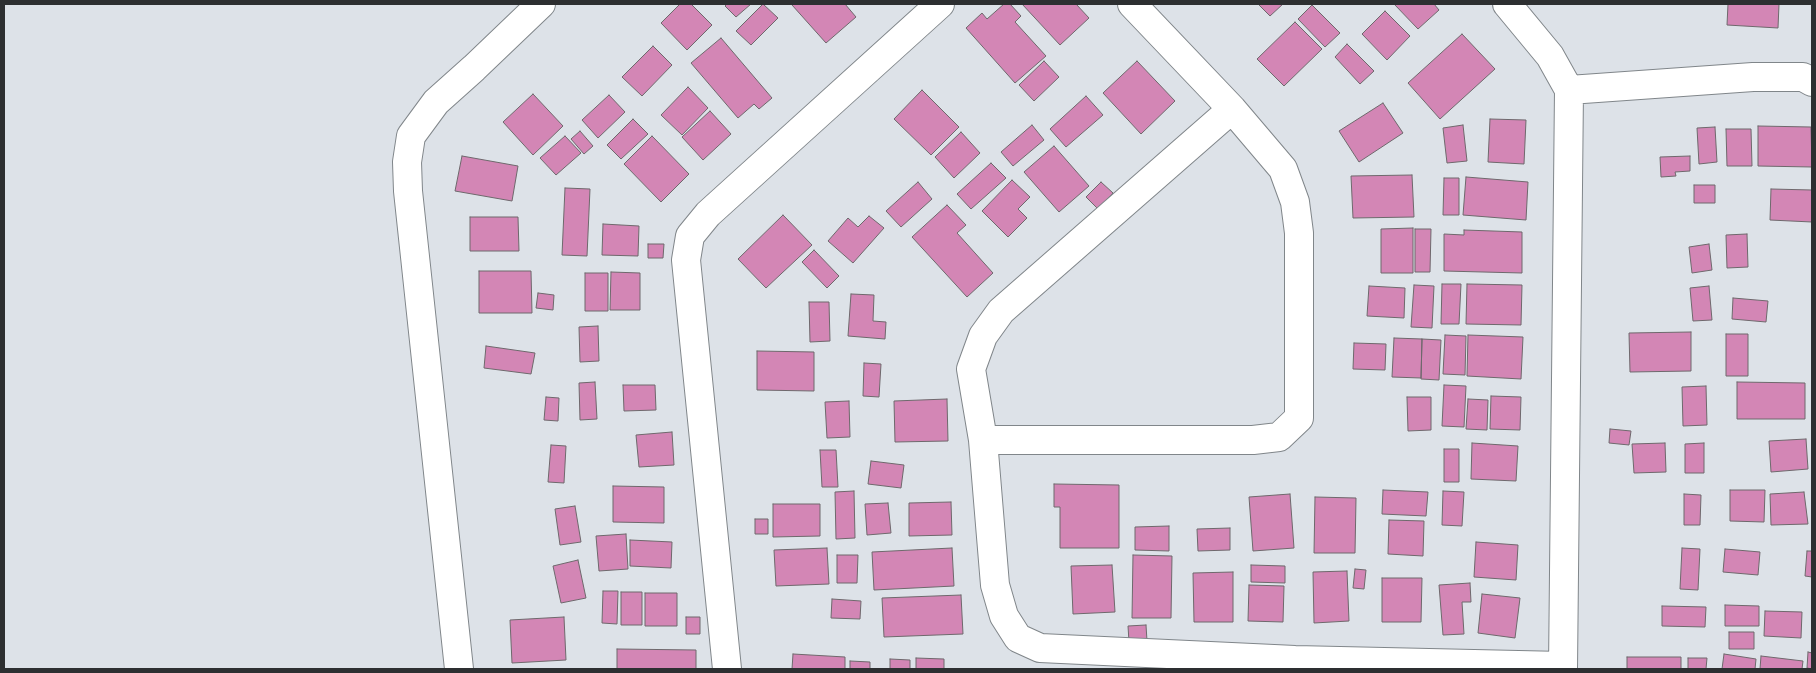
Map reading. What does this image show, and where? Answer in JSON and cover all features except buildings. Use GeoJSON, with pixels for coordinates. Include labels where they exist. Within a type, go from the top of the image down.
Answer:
{"type":"FeatureCollection","features":[{"type":"Feature","properties":{"kind":"street"},"geometry":{"type":"LineString","coordinates":[[459,669],[408,191],[407,162],[412,136],[436,102],[541,4]]}},
{"type":"Feature","properties":{"kind":"street"},"geometry":{"type":"LineString","coordinates":[[727,669],[686,260],[690,236],[708,214],[940,4]]}},
{"type":"Feature","properties":{"kind":"street"},"geometry":{"type":"LineString","coordinates":[[983,440],[1253,440],[1279,437],[1299,418],[1298,233],[1295,202],[1283,169],[1232,109],[1132,4]]}},
{"type":"Feature","properties":{"kind":"street"},"geometry":{"type":"LineString","coordinates":[[1232,109],[1001,311],[983,336],[971,369],[983,440],[995,585],[1004,616],[1018,638],[1040,648],[1295,665],[1563,668],[1569,90],[1550,56],[1507,4]]}},
{"type":"Feature","properties":{"kind":"street"},"geometry":{"type":"LineString","coordinates":[[1569,90],[1753,77],[1803,78],[1812,82]]}}]}
